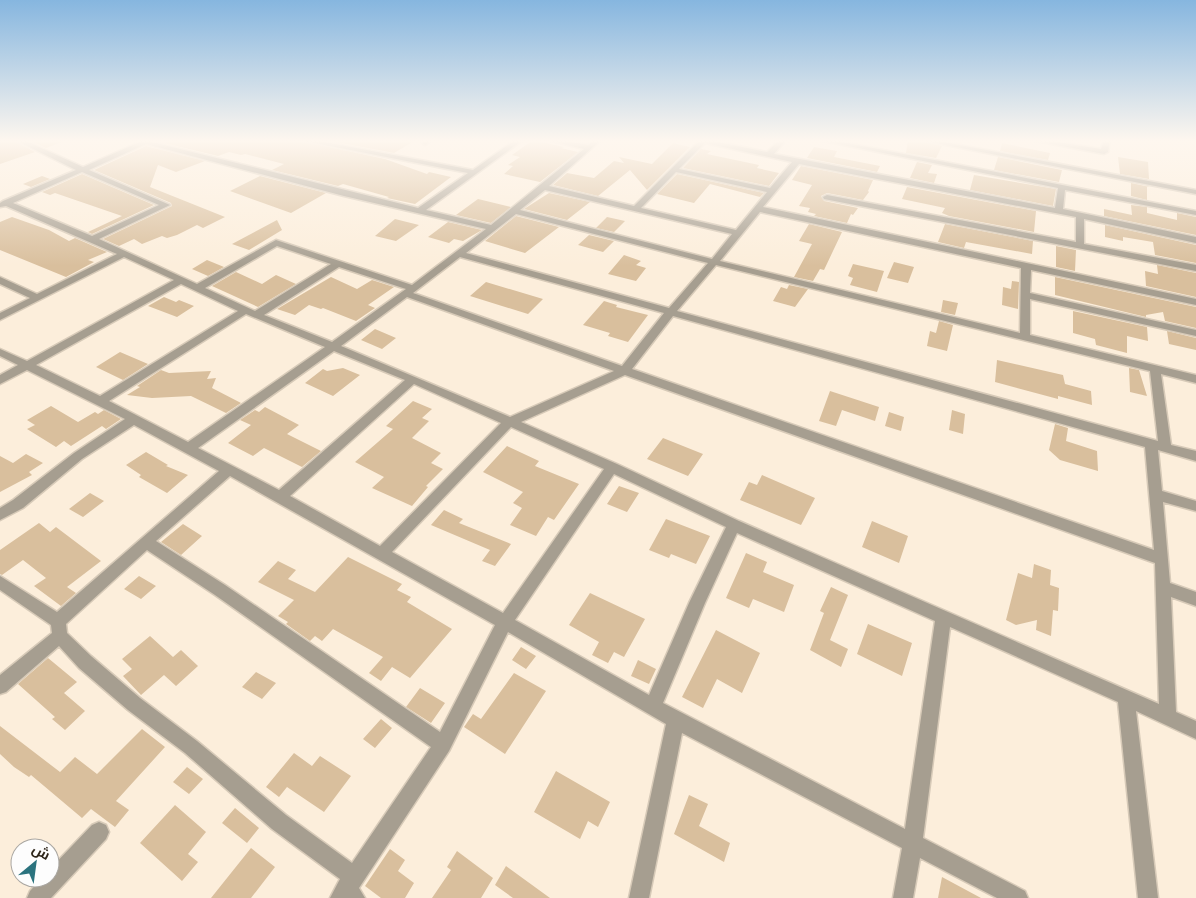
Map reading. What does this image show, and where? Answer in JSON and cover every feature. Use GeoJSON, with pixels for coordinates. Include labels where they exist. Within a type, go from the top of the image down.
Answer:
{"type":"FeatureCollection","features":[{"type":"Feature","properties":{"kind":"street"},"geometry":{"type":"LineString","coordinates":[[3,205],[56,182]]}},
{"type":"Feature","properties":{"kind":"street"},"geometry":{"type":"LineString","coordinates":[[92,239],[166,205],[111,182]]}},
{"type":"Feature","properties":{"kind":"street"},"geometry":{"type":"LineString","coordinates":[[306,182],[492,228]]}},
{"type":"Feature","properties":{"kind":"street"},"geometry":{"type":"LineString","coordinates":[[419,211],[460,182]]}},
{"type":"Feature","properties":{"kind":"street"},"geometry":{"type":"LineString","coordinates":[[189,448],[459,254],[549,182]]}},
{"type":"Feature","properties":{"kind":"street"},"geometry":{"type":"LineString","coordinates":[[636,208],[663,182]]}},
{"type":"Feature","properties":{"kind":"street"},"geometry":{"type":"LineString","coordinates":[[730,182],[772,191]]}},
{"type":"Feature","properties":{"kind":"street"},"geometry":{"type":"LineString","coordinates":[[382,553],[509,422],[625,370],[670,312],[739,233],[780,182]]}},
{"type":"Feature","properties":{"kind":"street"},"geometry":{"type":"LineString","coordinates":[[907,182],[1196,240]]}},
{"type":"Feature","properties":{"kind":"street"},"geometry":{"type":"LineString","coordinates":[[1041,182],[1196,213]]}},
{"type":"Feature","properties":{"kind":"street"},"geometry":{"type":"LineString","coordinates":[[1143,182],[1196,192]]}},
{"type":"Feature","properties":{"kind":"street"},"geometry":{"type":"LineString","coordinates":[[1059,211],[1062,186]]}},
{"type":"Feature","properties":{"kind":"street"},"geometry":{"type":"LineString","coordinates":[[543,187],[739,233]]}},
{"type":"Feature","properties":{"kind":"street"},"geometry":{"type":"LineString","coordinates":[[827,197],[1196,268]]}},
{"type":"Feature","properties":{"kind":"street"},"geometry":{"type":"LineString","coordinates":[[3,205],[92,239],[251,313],[413,380],[612,467],[734,526],[1126,697],[1196,730]]}},
{"type":"Feature","properties":{"kind":"street"},"geometry":{"type":"LineString","coordinates":[[759,209],[1196,302]]}},
{"type":"Feature","properties":{"kind":"street"},"geometry":{"type":"LineString","coordinates":[[514,211],[714,262],[1196,379]]}},
{"type":"Feature","properties":{"kind":"street"},"geometry":{"type":"LineString","coordinates":[[1080,216],[1080,245]]}},
{"type":"Feature","properties":{"kind":"street"},"geometry":{"type":"LineString","coordinates":[[197,288],[276,243],[339,263],[408,291],[625,370],[1162,559]]}},
{"type":"Feature","properties":{"kind":"street"},"geometry":{"type":"LineString","coordinates":[[0,317],[123,254]]}},
{"type":"Feature","properties":{"kind":"street"},"geometry":{"type":"LineString","coordinates":[[459,254],[1196,456]]}},
{"type":"Feature","properties":{"kind":"street"},"geometry":{"type":"LineString","coordinates":[[100,401],[339,263]]}},
{"type":"Feature","properties":{"kind":"street"},"geometry":{"type":"LineString","coordinates":[[1025,337],[1026,267]]}},
{"type":"Feature","properties":{"kind":"street"},"geometry":{"type":"LineString","coordinates":[[0,280],[38,298]]}},
{"type":"Feature","properties":{"kind":"street"},"geometry":{"type":"LineString","coordinates":[[0,380],[180,281]]}},
{"type":"Feature","properties":{"kind":"street"},"geometry":{"type":"LineString","coordinates":[[1026,295],[1196,333]]}},
{"type":"Feature","properties":{"kind":"street"},"geometry":{"type":"LineString","coordinates":[[0,352],[100,401],[280,497],[676,720],[1018,898]]}},
{"type":"Feature","properties":{"kind":"street"},"geometry":{"type":"LineString","coordinates":[[1155,368],[1158,445],[1156,494],[1164,587],[1168,716]]}},
{"type":"Feature","properties":{"kind":"street"},"geometry":{"type":"LineString","coordinates":[[280,497],[413,380]]}},
{"type":"Feature","properties":{"kind":"street"},"geometry":{"type":"LineString","coordinates":[[0,514],[18,504],[78,456],[134,419]]}},
{"type":"Feature","properties":{"kind":"street"},"geometry":{"type":"LineString","coordinates":[[0,582],[59,628],[85,662],[279,822],[349,890],[443,745],[505,622],[612,467]]}},
{"type":"Feature","properties":{"kind":"street"},"geometry":{"type":"LineString","coordinates":[[0,686],[97,588],[192,498],[229,470]]}},
{"type":"Feature","properties":{"kind":"street"},"geometry":{"type":"LineString","coordinates":[[1156,494],[1196,506]]}},
{"type":"Feature","properties":{"kind":"street"},"geometry":{"type":"LineString","coordinates":[[654,707],[697,603],[734,526]]}},
{"type":"Feature","properties":{"kind":"street"},"geometry":{"type":"LineString","coordinates":[[146,542],[220,590],[443,745]]}},
{"type":"Feature","properties":{"kind":"street"},"geometry":{"type":"LineString","coordinates":[[1164,587],[1196,599]]}},
{"type":"Feature","properties":{"kind":"street"},"geometry":{"type":"LineString","coordinates":[[903,898],[913,843],[943,618]]}},
{"type":"Feature","properties":{"kind":"street"},"geometry":{"type":"LineString","coordinates":[[1126,697],[1148,898]]}},
{"type":"Feature","properties":{"kind":"street"},"geometry":{"type":"LineString","coordinates":[[639,898],[676,720]]}},
{"type":"Feature","properties":{"kind":"street"},"geometry":{"type":"LineString","coordinates":[[37,898],[99,832]]}},
{"type":"Feature","properties":{"kind":"building"},"geometry":{"type":"Polygon","coordinates":[[[28,182],[43,182],[31,187],[23,184],[28,182]]]}},
{"type":"Feature","properties":{"kind":"building"},"geometry":{"type":"Polygon","coordinates":[[[64,182],[100,182],[154,205],[92,234],[88,232],[122,216],[55,193],[50,195],[42,192],[64,182]]]}},
{"type":"Feature","properties":{"kind":"building"},"geometry":{"type":"Polygon","coordinates":[[[122,182],[152,182],[150,187],[225,217],[203,228],[197,225],[177,235],[167,238],[162,236],[142,244],[134,239],[119,246],[103,239],[172,206],[171,203],[122,182]]]}},
{"type":"Feature","properties":{"kind":"building"},"geometry":{"type":"Polygon","coordinates":[[[248,182],[283,182],[326,193],[291,213],[230,191],[248,182]]]}},
{"type":"Feature","properties":{"kind":"building"},"geometry":{"type":"Polygon","coordinates":[[[321,182],[444,182],[415,204],[387,198],[389,197],[343,184],[338,186],[321,182]]]}},
{"type":"Feature","properties":{"kind":"building"},"geometry":{"type":"Polygon","coordinates":[[[557,182],[615,182],[598,196],[553,185],[557,182]]]}},
{"type":"Feature","properties":{"kind":"building"},"geometry":{"type":"Polygon","coordinates":[[[640,182],[655,182],[647,190],[640,182]]]}},
{"type":"Feature","properties":{"kind":"building"},"geometry":{"type":"Polygon","coordinates":[[[669,182],[713,182],[764,193],[760,197],[710,184],[694,203],[657,194],[669,182]]]}},
{"type":"Feature","properties":{"kind":"building"},"geometry":{"type":"Polygon","coordinates":[[[749,182],[772,182],[769,186],[749,182]]]}},
{"type":"Feature","properties":{"kind":"building"},"geometry":{"type":"Polygon","coordinates":[[[800,182],[872,182],[869,192],[863,200],[827,193],[821,196],[824,201],[858,208],[853,215],[851,214],[847,223],[814,216],[816,214],[808,212],[810,208],[799,206],[812,185],[800,182]]]}},
{"type":"Feature","properties":{"kind":"building"},"geometry":{"type":"Polygon","coordinates":[[[972,182],[1014,182],[1056,189],[1053,206],[970,190],[972,182]]]}},
{"type":"Feature","properties":{"kind":"building"},"geometry":{"type":"Polygon","coordinates":[[[1131,183],[1150,187],[1147,187],[1147,200],[1131,196],[1131,183]]]}},
{"type":"Feature","properties":{"kind":"building"},"geometry":{"type":"Polygon","coordinates":[[[907,187],[1036,211],[1034,232],[949,216],[942,213],[945,208],[902,199],[907,187]]]}},
{"type":"Feature","properties":{"kind":"building"},"geometry":{"type":"Polygon","coordinates":[[[549,193],[590,202],[567,220],[524,209],[549,193]]]}},
{"type":"Feature","properties":{"kind":"building"},"geometry":{"type":"Polygon","coordinates":[[[478,199],[511,207],[491,223],[456,215],[478,199]]]}},
{"type":"Feature","properties":{"kind":"building"},"geometry":{"type":"Polygon","coordinates":[[[1131,205],[1147,207],[1147,213],[1177,220],[1177,213],[1196,217],[1196,235],[1104,216],[1104,209],[1132,215],[1131,205]]]}},
{"type":"Feature","properties":{"kind":"building"},"geometry":{"type":"Polygon","coordinates":[[[516,216],[559,227],[525,253],[485,241],[516,216]]]}},
{"type":"Feature","properties":{"kind":"building"},"geometry":{"type":"Polygon","coordinates":[[[12,217],[49,230],[69,241],[75,238],[107,252],[88,260],[94,262],[66,277],[0,250],[0,222],[12,217]]]}},
{"type":"Feature","properties":{"kind":"building"},"geometry":{"type":"Polygon","coordinates":[[[607,217],[625,221],[614,232],[596,228],[607,217]]]}},
{"type":"Feature","properties":{"kind":"building"},"geometry":{"type":"Polygon","coordinates":[[[395,219],[419,225],[396,241],[375,236],[395,219]]]}},
{"type":"Feature","properties":{"kind":"building"},"geometry":{"type":"Polygon","coordinates":[[[277,220],[282,230],[249,250],[232,244],[277,220]]]}},
{"type":"Feature","properties":{"kind":"building"},"geometry":{"type":"Polygon","coordinates":[[[448,222],[482,230],[463,241],[454,239],[449,243],[428,237],[448,222]]]}},
{"type":"Feature","properties":{"kind":"building"},"geometry":{"type":"Polygon","coordinates":[[[809,224],[842,232],[824,270],[820,269],[813,281],[794,277],[812,244],[799,241],[809,224]]]}},
{"type":"Feature","properties":{"kind":"building"},"geometry":{"type":"Polygon","coordinates":[[[945,224],[1033,241],[1032,254],[966,242],[964,248],[938,242],[945,224]]]}},
{"type":"Feature","properties":{"kind":"building"},"geometry":{"type":"Polygon","coordinates":[[[1105,225],[1196,245],[1196,263],[1155,255],[1153,242],[1123,237],[1123,241],[1105,237],[1105,225]]]}},
{"type":"Feature","properties":{"kind":"building"},"geometry":{"type":"Polygon","coordinates":[[[589,235],[614,241],[603,252],[578,245],[589,235]]]}},
{"type":"Feature","properties":{"kind":"building"},"geometry":{"type":"Polygon","coordinates":[[[1056,246],[1076,250],[1075,271],[1056,267],[1056,246]]]}},
{"type":"Feature","properties":{"kind":"building"},"geometry":{"type":"Polygon","coordinates":[[[624,255],[641,261],[636,265],[646,268],[636,281],[608,274],[624,255]]]}},
{"type":"Feature","properties":{"kind":"building"},"geometry":{"type":"Polygon","coordinates":[[[207,260],[224,267],[208,276],[192,269],[207,260]]]}},
{"type":"Feature","properties":{"kind":"building"},"geometry":{"type":"Polygon","coordinates":[[[894,262],[914,267],[908,283],[887,278],[894,262]]]}},
{"type":"Feature","properties":{"kind":"building"},"geometry":{"type":"Polygon","coordinates":[[[853,264],[884,271],[877,292],[850,285],[853,278],[848,276],[853,264]]]}},
{"type":"Feature","properties":{"kind":"building"},"geometry":{"type":"Polygon","coordinates":[[[1157,265],[1196,273],[1196,297],[1146,286],[1145,271],[1158,274],[1157,265]]]}},
{"type":"Feature","properties":{"kind":"building"},"geometry":{"type":"Polygon","coordinates":[[[236,272],[262,284],[276,275],[296,284],[258,307],[212,286],[236,272]]]}},
{"type":"Feature","properties":{"kind":"building"},"geometry":{"type":"Polygon","coordinates":[[[331,277],[357,289],[372,280],[394,287],[368,305],[375,308],[356,321],[323,308],[309,305],[295,315],[277,309],[331,277]]]}},
{"type":"Feature","properties":{"kind":"building"},"geometry":{"type":"Polygon","coordinates":[[[1055,277],[1196,307],[1196,328],[1165,321],[1163,312],[1146,315],[1146,317],[1055,295],[1055,277]]]}},
{"type":"Feature","properties":{"kind":"building"},"geometry":{"type":"Polygon","coordinates":[[[1012,281],[1019,282],[1018,309],[1002,305],[1003,287],[1011,289],[1012,281]]]}},
{"type":"Feature","properties":{"kind":"building"},"geometry":{"type":"Polygon","coordinates":[[[486,282],[543,299],[528,314],[470,296],[486,282]]]}},
{"type":"Feature","properties":{"kind":"building"},"geometry":{"type":"Polygon","coordinates":[[[789,285],[808,289],[795,307],[773,301],[781,287],[787,289],[789,285]]]}},
{"type":"Feature","properties":{"kind":"building"},"geometry":{"type":"Polygon","coordinates":[[[164,297],[194,306],[177,317],[148,306],[164,297]]]}},
{"type":"Feature","properties":{"kind":"building"},"geometry":{"type":"Polygon","coordinates":[[[943,300],[958,303],[955,315],[941,312],[943,300]]]}},
{"type":"Feature","properties":{"kind":"building"},"geometry":{"type":"Polygon","coordinates":[[[604,301],[617,305],[616,307],[648,315],[628,342],[608,336],[610,333],[583,325],[604,301]]]}},
{"type":"Feature","properties":{"kind":"building"},"geometry":{"type":"Polygon","coordinates":[[[1073,311],[1147,327],[1148,341],[1127,336],[1127,353],[1096,345],[1095,339],[1073,333],[1073,311]]]}},
{"type":"Feature","properties":{"kind":"building"},"geometry":{"type":"Polygon","coordinates":[[[939,321],[953,325],[947,351],[927,346],[930,331],[936,333],[939,321]]]}},
{"type":"Feature","properties":{"kind":"building"},"geometry":{"type":"Polygon","coordinates":[[[375,329],[396,338],[382,349],[361,340],[375,329]]]}},
{"type":"Feature","properties":{"kind":"building"},"geometry":{"type":"Polygon","coordinates":[[[1167,331],[1196,338],[1196,350],[1169,344],[1167,331]]]}},
{"type":"Feature","properties":{"kind":"building"},"geometry":{"type":"Polygon","coordinates":[[[120,352],[148,364],[123,380],[96,367],[120,352]]]}},
{"type":"Feature","properties":{"kind":"building"},"geometry":{"type":"Polygon","coordinates":[[[997,360],[1063,375],[1065,384],[1091,391],[1092,405],[1058,396],[1058,399],[995,382],[997,360]]]}},
{"type":"Feature","properties":{"kind":"building"},"geometry":{"type":"Polygon","coordinates":[[[343,368],[360,375],[333,396],[305,383],[323,369],[327,371],[343,368]]]}},
{"type":"Feature","properties":{"kind":"building"},"geometry":{"type":"Polygon","coordinates":[[[1129,368],[1139,370],[1147,396],[1130,392],[1129,368]]]}},
{"type":"Feature","properties":{"kind":"building"},"geometry":{"type":"Polygon","coordinates":[[[161,370],[169,373],[211,371],[207,379],[216,378],[212,388],[241,403],[226,413],[191,396],[152,398],[127,395],[161,370]]]}},
{"type":"Feature","properties":{"kind":"building"},"geometry":{"type":"Polygon","coordinates":[[[830,391],[879,407],[875,421],[842,410],[836,426],[819,421],[830,391]]]}},
{"type":"Feature","properties":{"kind":"building"},"geometry":{"type":"Polygon","coordinates":[[[413,401],[432,409],[422,418],[429,421],[412,438],[441,453],[431,463],[443,469],[426,486],[428,487],[412,506],[372,488],[384,477],[355,462],[393,429],[386,426],[413,401]]]}},
{"type":"Feature","properties":{"kind":"building"},"geometry":{"type":"Polygon","coordinates":[[[51,406],[78,422],[95,412],[98,414],[104,410],[121,419],[106,429],[102,426],[71,446],[64,441],[56,447],[27,429],[35,425],[27,420],[51,406]]]}},
{"type":"Feature","properties":{"kind":"building"},"geometry":{"type":"Polygon","coordinates":[[[265,407],[299,425],[287,434],[321,451],[302,467],[264,448],[253,456],[228,443],[251,425],[240,420],[255,410],[259,412],[265,407]]]}},
{"type":"Feature","properties":{"kind":"building"},"geometry":{"type":"Polygon","coordinates":[[[952,410],[965,414],[963,434],[949,430],[952,410]]]}},
{"type":"Feature","properties":{"kind":"building"},"geometry":{"type":"Polygon","coordinates":[[[889,412],[904,417],[901,431],[885,426],[889,412]]]}},
{"type":"Feature","properties":{"kind":"building"},"geometry":{"type":"Polygon","coordinates":[[[1055,424],[1068,428],[1066,441],[1097,451],[1098,471],[1060,460],[1049,450],[1055,424]]]}},
{"type":"Feature","properties":{"kind":"building"},"geometry":{"type":"Polygon","coordinates":[[[663,438],[703,454],[688,476],[647,459],[663,438]]]}},
{"type":"Feature","properties":{"kind":"building"},"geometry":{"type":"Polygon","coordinates":[[[507,446],[539,461],[535,466],[579,484],[554,520],[548,517],[536,536],[510,525],[522,508],[513,503],[523,492],[483,472],[507,446]]]}},
{"type":"Feature","properties":{"kind":"building"},"geometry":{"type":"Polygon","coordinates":[[[146,452],[168,465],[166,466],[188,475],[167,493],[139,477],[141,475],[126,465],[146,452]]]}},
{"type":"Feature","properties":{"kind":"building"},"geometry":{"type":"Polygon","coordinates":[[[26,454],[43,463],[29,472],[32,475],[0,492],[0,456],[13,463],[26,454]]]}},
{"type":"Feature","properties":{"kind":"building"},"geometry":{"type":"Polygon","coordinates":[[[762,475],[815,498],[801,525],[740,500],[749,482],[757,485],[762,475]]]}},
{"type":"Feature","properties":{"kind":"building"},"geometry":{"type":"Polygon","coordinates":[[[619,486],[639,493],[627,512],[607,504],[619,486]]]}},
{"type":"Feature","properties":{"kind":"building"},"geometry":{"type":"Polygon","coordinates":[[[90,493],[104,501],[83,517],[69,509],[90,493]]]}},
{"type":"Feature","properties":{"kind":"building"},"geometry":{"type":"Polygon","coordinates":[[[444,510],[463,519],[459,523],[511,544],[495,566],[482,561],[490,550],[431,525],[444,510]]]}},
{"type":"Feature","properties":{"kind":"building"},"geometry":{"type":"Polygon","coordinates":[[[666,519],[710,536],[696,564],[671,554],[669,558],[649,550],[666,519]]]}},
{"type":"Feature","properties":{"kind":"building"},"geometry":{"type":"Polygon","coordinates":[[[872,521],[908,536],[899,563],[862,547],[872,521]]]}},
{"type":"Feature","properties":{"kind":"building"},"geometry":{"type":"Polygon","coordinates":[[[39,523],[50,532],[56,527],[101,561],[67,587],[76,593],[61,606],[34,586],[46,578],[23,560],[2,575],[0,574],[0,550],[39,523]]]}},
{"type":"Feature","properties":{"kind":"building"},"geometry":{"type":"Polygon","coordinates":[[[183,524],[202,536],[181,555],[161,542],[183,524]]]}},
{"type":"Feature","properties":{"kind":"building"},"geometry":{"type":"Polygon","coordinates":[[[746,553],[767,562],[763,572],[794,585],[784,612],[753,599],[749,608],[726,598],[746,553]]]}},
{"type":"Feature","properties":{"kind":"building"},"geometry":{"type":"Polygon","coordinates":[[[348,557],[402,584],[397,590],[411,597],[407,602],[452,629],[410,678],[392,667],[381,681],[369,673],[383,657],[333,629],[322,641],[315,636],[310,641],[278,616],[294,600],[258,582],[278,561],[296,570],[288,579],[315,592],[348,557]]]}},
{"type":"Feature","properties":{"kind":"building"},"geometry":{"type":"Polygon","coordinates":[[[1034,564],[1051,570],[1050,585],[1059,588],[1058,611],[1053,610],[1051,636],[1036,630],[1037,620],[1016,625],[1006,620],[1018,573],[1032,578],[1034,564]]]}},
{"type":"Feature","properties":{"kind":"building"},"geometry":{"type":"Polygon","coordinates":[[[139,576],[156,586],[141,599],[124,589],[139,576]]]}},
{"type":"Feature","properties":{"kind":"building"},"geometry":{"type":"Polygon","coordinates":[[[831,587],[848,595],[830,640],[848,649],[841,667],[810,650],[824,613],[820,611],[831,587]]]}},
{"type":"Feature","properties":{"kind":"building"},"geometry":{"type":"Polygon","coordinates":[[[590,593],[645,619],[624,657],[614,652],[608,663],[592,655],[599,642],[569,625],[590,593]]]}},
{"type":"Feature","properties":{"kind":"building"},"geometry":{"type":"Polygon","coordinates":[[[868,624],[912,643],[902,676],[857,654],[868,624]]]}},
{"type":"Feature","properties":{"kind":"building"},"geometry":{"type":"Polygon","coordinates":[[[716,630],[760,653],[742,693],[717,679],[703,708],[682,697],[716,630]]]}},
{"type":"Feature","properties":{"kind":"building"},"geometry":{"type":"Polygon","coordinates":[[[150,636],[173,657],[181,650],[198,666],[176,686],[164,675],[141,695],[123,676],[132,669],[122,659],[150,636]]]}},
{"type":"Feature","properties":{"kind":"building"},"geometry":{"type":"Polygon","coordinates":[[[521,647],[536,656],[526,669],[512,660],[521,647]]]}},
{"type":"Feature","properties":{"kind":"building"},"geometry":{"type":"Polygon","coordinates":[[[48,658],[77,682],[64,693],[85,711],[65,730],[52,719],[55,717],[18,684],[48,658]]]}},
{"type":"Feature","properties":{"kind":"building"},"geometry":{"type":"Polygon","coordinates":[[[638,660],[656,669],[649,684],[631,676],[638,660]]]}},
{"type":"Feature","properties":{"kind":"building"},"geometry":{"type":"Polygon","coordinates":[[[256,672],[276,683],[262,699],[242,687],[256,672]]]}},
{"type":"Feature","properties":{"kind":"building"},"geometry":{"type":"Polygon","coordinates":[[[514,673],[546,691],[505,754],[464,727],[473,714],[481,719],[514,673]]]}},
{"type":"Feature","properties":{"kind":"building"},"geometry":{"type":"Polygon","coordinates":[[[420,688],[445,703],[431,723],[406,707],[420,688]]]}},
{"type":"Feature","properties":{"kind":"building"},"geometry":{"type":"Polygon","coordinates":[[[381,719],[392,728],[375,748],[363,739],[381,719]]]}},
{"type":"Feature","properties":{"kind":"building"},"geometry":{"type":"Polygon","coordinates":[[[0,726],[60,772],[75,757],[97,774],[142,729],[165,747],[116,801],[129,810],[115,827],[91,809],[82,818],[31,775],[29,777],[14,767],[0,754],[0,726]]]}},
{"type":"Feature","properties":{"kind":"building"},"geometry":{"type":"Polygon","coordinates":[[[294,753],[312,766],[320,756],[351,776],[324,812],[287,787],[279,797],[266,787],[294,753]]]}},
{"type":"Feature","properties":{"kind":"building"},"geometry":{"type":"Polygon","coordinates":[[[187,767],[203,779],[189,794],[173,782],[187,767]]]}},
{"type":"Feature","properties":{"kind":"building"},"geometry":{"type":"Polygon","coordinates":[[[556,771],[610,802],[598,827],[588,821],[580,839],[534,812],[556,771]]]}},
{"type":"Feature","properties":{"kind":"building"},"geometry":{"type":"Polygon","coordinates":[[[689,795],[708,804],[699,826],[730,843],[724,862],[674,834],[689,795]]]}},
{"type":"Feature","properties":{"kind":"building"},"geometry":{"type":"Polygon","coordinates":[[[175,805],[206,832],[188,854],[198,862],[182,881],[140,843],[175,805]]]}},
{"type":"Feature","properties":{"kind":"building"},"geometry":{"type":"Polygon","coordinates":[[[235,808],[259,828],[247,843],[222,823],[235,808]]]}},
{"type":"Feature","properties":{"kind":"building"},"geometry":{"type":"Polygon","coordinates":[[[251,848],[275,867],[251,898],[211,898],[251,848]]]}},
{"type":"Feature","properties":{"kind":"building"},"geometry":{"type":"Polygon","coordinates":[[[390,849],[405,860],[398,871],[414,883],[405,898],[381,898],[365,886],[390,849]]]}},
{"type":"Feature","properties":{"kind":"building"},"geometry":{"type":"Polygon","coordinates":[[[457,851],[493,878],[481,898],[432,898],[451,870],[447,867],[457,851]]]}},
{"type":"Feature","properties":{"kind":"building"},"geometry":{"type":"Polygon","coordinates":[[[506,866],[550,898],[513,898],[495,885],[506,866]]]}},
{"type":"Feature","properties":{"kind":"building"},"geometry":{"type":"Polygon","coordinates":[[[942,877],[981,898],[938,898],[942,877]]]}}]}
